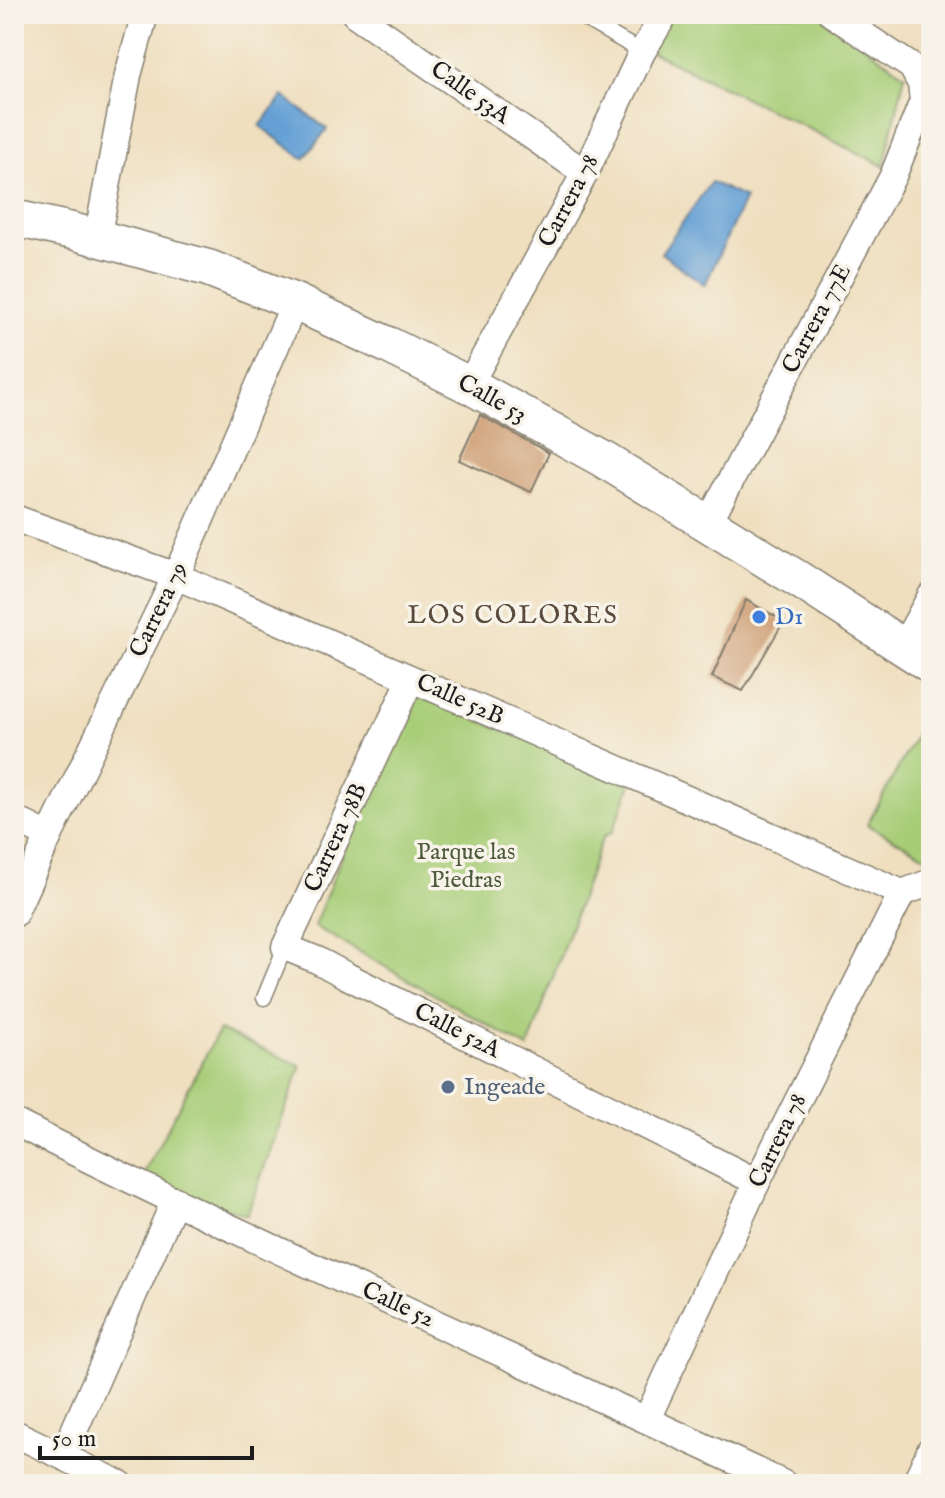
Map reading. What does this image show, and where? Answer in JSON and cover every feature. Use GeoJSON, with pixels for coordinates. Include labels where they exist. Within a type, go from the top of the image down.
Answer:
{"type":"FeatureCollection","features":[{"type":"Feature","properties":{"kind":"street"},"geometry":{"type":"LineString","coordinates":[[97,239],[128,75],[145,14]]}},
{"type":"Feature","properties":{"kind":"street","name":"Calle 53A"},"geometry":{"type":"LineString","coordinates":[[355,14],[585,173]]}},
{"type":"Feature","properties":{"kind":"street","name":"Carrera 78"},"geometry":{"type":"LineString","coordinates":[[469,385],[585,173],[642,52],[665,14]]}},
{"type":"Feature","properties":{"kind":"street","name":"Carrera 77E"},"geometry":{"type":"LineString","coordinates":[[708,523],[893,176],[923,101],[921,84],[912,67],[832,14]]}},
{"type":"Feature","properties":{"kind":"street","name":"Calle 53"},"geometry":{"type":"LineString","coordinates":[[14,218],[208,268],[295,302],[388,345],[469,385],[603,459],[917,656]]}},
{"type":"Feature","properties":{"kind":"street","name":"Carrera 79"},"geometry":{"type":"LineString","coordinates":[[14,914],[176,576],[295,302]]}},
{"type":"Feature","properties":{"kind":"street","name":"Calle 52B"},"geometry":{"type":"LineString","coordinates":[[14,518],[176,576],[902,893]]}},
{"type":"Feature","properties":{"kind":"street"},"geometry":{"type":"LineString","coordinates":[[917,656],[931,596]]}},
{"type":"Feature","properties":{"kind":"street","name":"Carrera 78B"},"geometry":{"type":"LineString","coordinates":[[285,947],[411,679]]}},
{"type":"Feature","properties":{"kind":"street"},"geometry":{"type":"LineString","coordinates":[[14,819],[49,836]]}},
{"type":"Feature","properties":{"kind":"street"},"geometry":{"type":"LineString","coordinates":[[902,893],[931,882]]}},
{"type":"Feature","properties":{"kind":"street","name":"Carrera 78"},"geometry":{"type":"LineString","coordinates":[[647,1419],[757,1182],[902,893]]}},
{"type":"Feature","properties":{"kind":"street","name":"Calle 52A"},"geometry":{"type":"LineString","coordinates":[[285,947],[317,960],[757,1182]]}},
{"type":"Feature","properties":{"kind":"street","name":"Calle 52"},"geometry":{"type":"LineString","coordinates":[[14,1122],[285,1254],[784,1484]]}},
{"type":"Feature","properties":{"kind":"street"},"geometry":{"type":"LineString","coordinates":[[63,1456],[175,1200]]}},
{"type":"Feature","properties":{"kind":"street"},"geometry":{"type":"LineString","coordinates":[[14,1433],[120,1484]]}},
{"type":"Feature","properties":{"kind":"street"},"geometry":{"type":"LineString","coordinates":[[915,1484],[931,1449]]}},
{"type":"Feature","properties":{"kind":"lane"},"geometry":{"type":"LineString","coordinates":[[581,17],[642,52]]}},
{"type":"Feature","properties":{"kind":"lane","name":"Carrera 78B"},"geometry":{"type":"LineString","coordinates":[[264,998],[285,947]]}},
{"type":"Feature","properties":{"kind":"green space"},"geometry":{"type":"Polygon","coordinates":[[[670,14],[820,14],[905,75],[884,166],[650,51],[670,14]]]}},
{"type":"Feature","properties":{"kind":"green space","name":"Parque las Piedras"},"geometry":{"type":"Polygon","coordinates":[[[408,692],[632,781],[612,833],[605,835],[600,844],[528,1048],[314,926],[408,692]]]}},
{"type":"Feature","properties":{"kind":"green space"},"geometry":{"type":"Polygon","coordinates":[[[926,717],[931,720],[931,859],[867,825],[926,717]]]}},
{"type":"Feature","properties":{"kind":"green space"},"geometry":{"type":"Polygon","coordinates":[[[219,1030],[301,1066],[247,1215],[141,1179],[219,1030]]]}},
{"type":"Feature","properties":{"kind":"water"},"geometry":{"type":"Polygon","coordinates":[[[283,96],[327,129],[304,159],[260,126],[283,96]]]}},
{"type":"Feature","properties":{"kind":"water"},"geometry":{"type":"Polygon","coordinates":[[[711,182],[745,198],[705,285],[661,253],[711,182]]]}},
{"type":"Feature","properties":{"kind":"building"},"geometry":{"type":"Polygon","coordinates":[[[480,415],[549,453],[531,492],[459,460],[480,415]]]}},
{"type":"Feature","properties":{"kind":"building"},"geometry":{"type":"Polygon","coordinates":[[[746,600],[784,621],[743,691],[712,677],[746,600]]]}},
{"type":"Feature","properties":{"kind":"place","name":"D1"},"geometry":{"type":"Point","coordinates":[759,617]}},
{"type":"Feature","properties":{"kind":"place","name":"Ingeade"},"geometry":{"type":"Point","coordinates":[448,1087]}},
{"type":"Feature","properties":{"kind":"district","name":"LOS COLORES"},"geometry":{"type":"Point","coordinates":[513,615]}}]}
